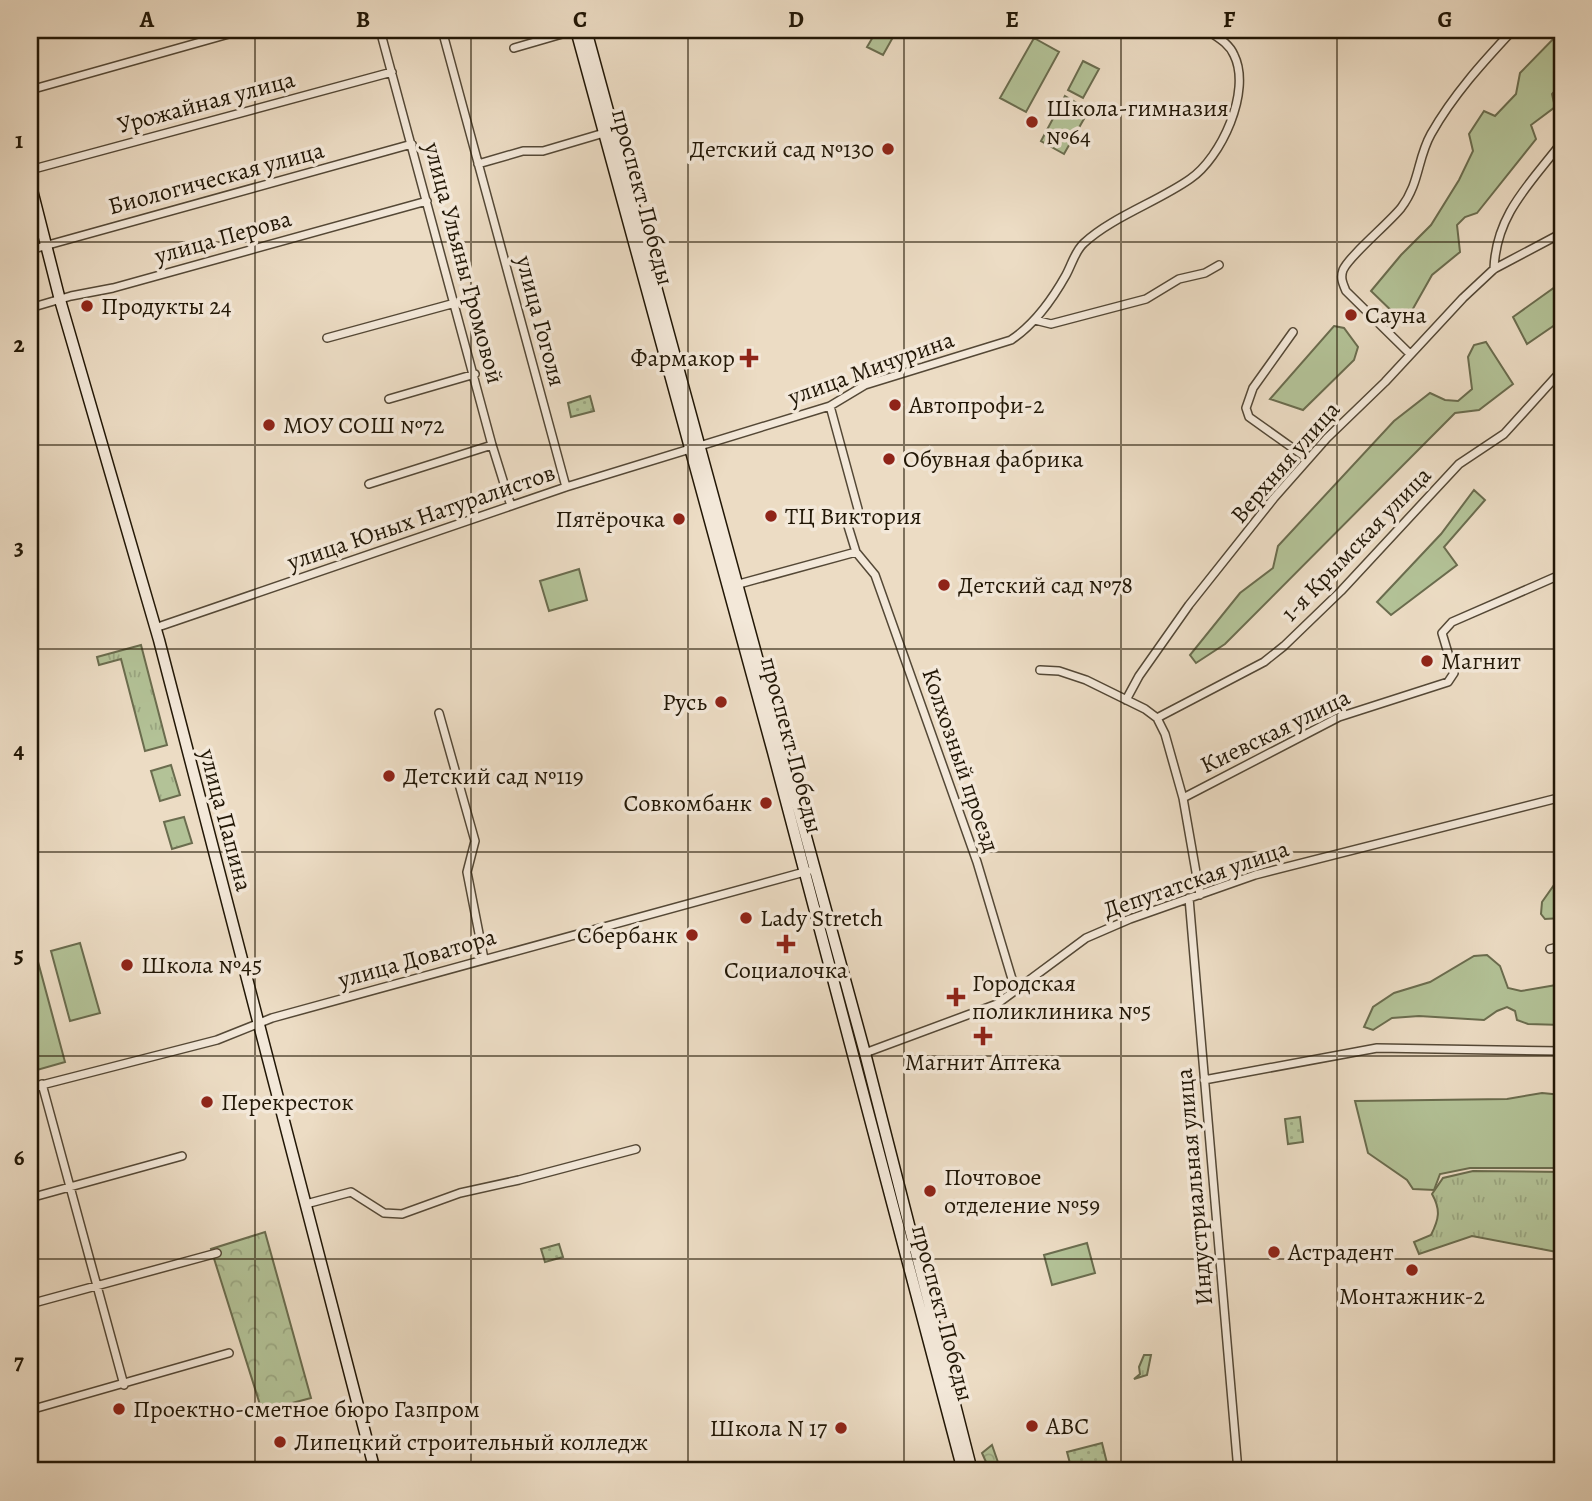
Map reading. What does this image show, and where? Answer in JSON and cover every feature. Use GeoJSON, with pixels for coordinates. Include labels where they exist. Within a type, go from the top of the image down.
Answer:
{"type":"FeatureCollection","features":[{"type":"Feature","properties":{"kind":"main road","name":"проспект Победы"},"geometry":{"type":"LineString","coordinates":[[576,30],[695,447],[739,584],[866,1053],[972,1471]]}},
{"type":"Feature","properties":{"kind":"main road","name":"проспект Победы"},"geometry":{"type":"LineString","coordinates":[[586,30],[804,872],[963,1471]]}},
{"type":"Feature","properties":{"kind":"main road","name":"улица Папина"},"geometry":{"type":"LineString","coordinates":[[30,182],[60,300],[155,628],[375,1471]]}},
{"type":"Feature","properties":{"kind":"street"},"geometry":{"type":"LineString","coordinates":[[30,90],[243,30]]}},
{"type":"Feature","properties":{"kind":"street","name":"улица Ульяны Громовой"},"geometry":{"type":"LineString","coordinates":[[380,30],[492,445],[511,506]]}},
{"type":"Feature","properties":{"kind":"street","name":"улица Гоголя"},"geometry":{"type":"LineString","coordinates":[[442,30],[566,487]]}},
{"type":"Feature","properties":{"kind":"street"},"geometry":{"type":"LineString","coordinates":[[514,48],[576,30]]}},
{"type":"Feature","properties":{"kind":"street","name":"улица Мичурина"},"geometry":{"type":"LineString","coordinates":[[695,447],[830,406],[865,385],[1008,342],[1026,329],[1061,284],[1083,244],[1105,228],[1192,178],[1210,159],[1235,111],[1239,85],[1237,63],[1232,51],[1207,30]]}},
{"type":"Feature","properties":{"kind":"street"},"geometry":{"type":"LineString","coordinates":[[1410,355],[1346,291],[1342,282],[1343,270],[1408,199],[1418,177],[1430,135],[1470,75],[1513,30]]}},
{"type":"Feature","properties":{"kind":"street","name":"Урожайная улица"},"geometry":{"type":"LineString","coordinates":[[30,170],[392,72]]}},
{"type":"Feature","properties":{"kind":"street"},"geometry":{"type":"LineString","coordinates":[[478,164],[523,151],[543,151],[604,133]]}},
{"type":"Feature","properties":{"kind":"street"},"geometry":{"type":"LineString","coordinates":[[1494,269],[1497,239],[1507,216],[1562,142]]}},
{"type":"Feature","properties":{"kind":"street","name":"Биологическая улица"},"geometry":{"type":"LineString","coordinates":[[30,250],[412,144]]}},
{"type":"Feature","properties":{"kind":"street","name":"улица Перова"},"geometry":{"type":"LineString","coordinates":[[30,308],[113,288],[427,201]]}},
{"type":"Feature","properties":{"kind":"street","name":"Верхняя улица"},"geometry":{"type":"LineString","coordinates":[[1126,700],[1139,676],[1189,605],[1308,458],[1494,269],[1562,233]]}},
{"type":"Feature","properties":{"kind":"street"},"geometry":{"type":"LineString","coordinates":[[1035,320],[1051,324],[1146,299],[1179,279],[1205,273],[1219,265]]}},
{"type":"Feature","properties":{"kind":"street"},"geometry":{"type":"LineString","coordinates":[[327,338],[455,303]]}},
{"type":"Feature","properties":{"kind":"street"},"geometry":{"type":"LineString","coordinates":[[1293,332],[1253,388],[1246,408],[1254,421],[1308,458]]}},
{"type":"Feature","properties":{"kind":"street","name":"1-я Крымская улица"},"geometry":{"type":"LineString","coordinates":[[1157,718],[1264,662],[1284,646],[1341,591],[1459,464],[1504,434],[1562,370]]}},
{"type":"Feature","properties":{"kind":"street"},"geometry":{"type":"LineString","coordinates":[[388,399],[475,374]]}},
{"type":"Feature","properties":{"kind":"street"},"geometry":{"type":"LineString","coordinates":[[739,584],[856,552],[848,526],[856,517],[858,509],[830,406]]}},
{"type":"Feature","properties":{"kind":"street"},"geometry":{"type":"LineString","coordinates":[[369,484],[492,445]]}},
{"type":"Feature","properties":{"kind":"street","name":"улица Юных Натуралистов"},"geometry":{"type":"LineString","coordinates":[[155,628],[566,487],[695,447]]}},
{"type":"Feature","properties":{"kind":"street","name":"Колхозный проезд"},"geometry":{"type":"LineString","coordinates":[[856,552],[875,575],[977,862],[1016,989]]}},
{"type":"Feature","properties":{"kind":"street","name":"Киевская улица"},"geometry":{"type":"LineString","coordinates":[[1182,798],[1339,717],[1448,682],[1454,673],[1442,633],[1452,622],[1562,574]]}},
{"type":"Feature","properties":{"kind":"street"},"geometry":{"type":"LineString","coordinates":[[1040,670],[1059,671],[1086,680],[1157,718],[1165,734],[1182,798],[1200,894]]}},
{"type":"Feature","properties":{"kind":"street"},"geometry":{"type":"LineString","coordinates":[[439,713],[475,841],[467,872],[484,959]]}},
{"type":"Feature","properties":{"kind":"street","name":"Депутатская улица"},"geometry":{"type":"LineString","coordinates":[[866,1053],[997,1004],[1086,938],[1130,919],[1255,875],[1562,797]]}},
{"type":"Feature","properties":{"kind":"street","name":"улица Доватора"},"geometry":{"type":"LineString","coordinates":[[30,1088],[218,1040],[259,1022],[816,869]]}},
{"type":"Feature","properties":{"kind":"street","name":"Индустриальная улица"},"geometry":{"type":"LineString","coordinates":[[1189,898],[1238,1471]]}},
{"type":"Feature","properties":{"kind":"street"},"geometry":{"type":"LineString","coordinates":[[1550,950],[1562,946]]}},
{"type":"Feature","properties":{"kind":"street"},"geometry":{"type":"LineString","coordinates":[[1204,1080],[1377,1048],[1562,1051]]}},
{"type":"Feature","properties":{"kind":"street"},"geometry":{"type":"LineString","coordinates":[[42,1084],[124,1385]]}},
{"type":"Feature","properties":{"kind":"street"},"geometry":{"type":"LineString","coordinates":[[306,1204],[351,1192],[384,1213],[402,1214],[460,1193],[636,1149]]}},
{"type":"Feature","properties":{"kind":"street"},"geometry":{"type":"LineString","coordinates":[[30,1198],[182,1156]]}},
{"type":"Feature","properties":{"kind":"street"},"geometry":{"type":"LineString","coordinates":[[30,1304],[218,1252]]}},
{"type":"Feature","properties":{"kind":"street"},"geometry":{"type":"LineString","coordinates":[[30,1410],[229,1353]]}},
{"type":"Feature","properties":{"kind":"green space"},"geometry":{"type":"Polygon","coordinates":[[[877,30],[897,30],[883,55],[867,47],[877,30]]]}},
{"type":"Feature","properties":{"kind":"green space"},"geometry":{"type":"Polygon","coordinates":[[[1562,30],[1562,83],[1552,94],[1555,107],[1531,125],[1536,139],[1477,213],[1465,217],[1457,225],[1460,252],[1432,275],[1410,314],[1399,318],[1371,291],[1431,225],[1459,180],[1473,151],[1469,134],[1484,111],[1495,116],[1516,94],[1520,73],[1562,30]]]}},
{"type":"Feature","properties":{"kind":"green space"},"geometry":{"type":"Polygon","coordinates":[[[1034,38],[1059,52],[1026,112],[1000,98],[1034,38]]]}},
{"type":"Feature","properties":{"kind":"green space"},"geometry":{"type":"Polygon","coordinates":[[[1083,61],[1099,69],[1083,98],[1068,90],[1083,61]]]}},
{"type":"Feature","properties":{"kind":"green space"},"geometry":{"type":"Polygon","coordinates":[[[1065,96],[1089,110],[1064,154],[1041,141],[1065,96]]]}},
{"type":"Feature","properties":{"kind":"green space"},"geometry":{"type":"Polygon","coordinates":[[[1562,282],[1562,320],[1527,344],[1513,317],[1562,282]]]}},
{"type":"Feature","properties":{"kind":"green space"},"geometry":{"type":"Polygon","coordinates":[[[1334,326],[1344,328],[1358,347],[1354,360],[1303,410],[1270,399],[1334,326]]]}},
{"type":"Feature","properties":{"kind":"green space"},"geometry":{"type":"Polygon","coordinates":[[[1486,342],[1513,384],[1479,410],[1455,413],[1225,644],[1196,663],[1190,655],[1240,593],[1273,568],[1278,546],[1394,421],[1430,393],[1445,400],[1458,401],[1472,389],[1468,357],[1474,345],[1486,342]]]}},
{"type":"Feature","properties":{"kind":"green space"},"geometry":{"type":"Polygon","coordinates":[[[590,396],[594,411],[571,417],[568,403],[590,396]]]}},
{"type":"Feature","properties":{"kind":"green space"},"geometry":{"type":"Polygon","coordinates":[[[1474,490],[1485,500],[1444,547],[1457,565],[1391,615],[1377,602],[1441,534],[1474,490]]]}},
{"type":"Feature","properties":{"kind":"green space"},"geometry":{"type":"Polygon","coordinates":[[[579,569],[587,600],[549,611],[540,581],[579,569]]]}},
{"type":"Feature","properties":{"kind":"green space"},"geometry":{"type":"Polygon","coordinates":[[[141,645],[167,745],[145,751],[121,659],[99,665],[97,657],[141,645]]]}},
{"type":"Feature","properties":{"kind":"green space"},"geometry":{"type":"Polygon","coordinates":[[[171,765],[180,795],[160,801],[151,771],[171,765]]]}},
{"type":"Feature","properties":{"kind":"green space"},"geometry":{"type":"Polygon","coordinates":[[[184,817],[192,843],[172,849],[164,822],[184,817]]]}},
{"type":"Feature","properties":{"kind":"green space"},"geometry":{"type":"Polygon","coordinates":[[[1562,884],[1562,918],[1545,919],[1541,914],[1542,902],[1554,885],[1562,884]]]}},
{"type":"Feature","properties":{"kind":"green space"},"geometry":{"type":"Polygon","coordinates":[[[30,932],[65,1062],[30,1072],[30,932]]]}},
{"type":"Feature","properties":{"kind":"green space"},"geometry":{"type":"Polygon","coordinates":[[[80,943],[100,1013],[70,1021],[51,951],[80,943]]]}},
{"type":"Feature","properties":{"kind":"green space"},"geometry":{"type":"Polygon","coordinates":[[[1487,955],[1500,966],[1508,988],[1521,991],[1562,984],[1562,1025],[1528,1024],[1517,1020],[1515,1011],[1507,1007],[1484,1020],[1419,1016],[1392,1018],[1373,1030],[1364,1027],[1373,1007],[1394,993],[1430,982],[1474,956],[1487,955]]]}},
{"type":"Feature","properties":{"kind":"green space"},"geometry":{"type":"Polygon","coordinates":[[[1542,1093],[1562,1095],[1562,1168],[1470,1168],[1440,1174],[1434,1190],[1413,1189],[1407,1180],[1368,1153],[1355,1101],[1507,1099],[1542,1093]]]}},
{"type":"Feature","properties":{"kind":"green space"},"geometry":{"type":"Polygon","coordinates":[[[1300,1117],[1303,1142],[1288,1144],[1285,1119],[1300,1117]]]}},
{"type":"Feature","properties":{"kind":"green space"},"geometry":{"type":"Polygon","coordinates":[[[1473,1171],[1562,1172],[1562,1253],[1472,1236],[1419,1254],[1414,1242],[1431,1235],[1437,1219],[1437,1205],[1432,1194],[1443,1178],[1473,1171]]]}},
{"type":"Feature","properties":{"kind":"green space"},"geometry":{"type":"Polygon","coordinates":[[[265,1232],[311,1398],[262,1411],[211,1249],[265,1232]]]}},
{"type":"Feature","properties":{"kind":"green space"},"geometry":{"type":"Polygon","coordinates":[[[1087,1243],[1095,1273],[1052,1285],[1044,1255],[1087,1243]]]}},
{"type":"Feature","properties":{"kind":"green space"},"geometry":{"type":"Polygon","coordinates":[[[559,1244],[563,1257],[545,1262],[541,1249],[559,1244]]]}},
{"type":"Feature","properties":{"kind":"green space"},"geometry":{"type":"Polygon","coordinates":[[[1144,1355],[1151,1355],[1147,1375],[1134,1379],[1140,1374],[1139,1367],[1144,1355]]]}},
{"type":"Feature","properties":{"kind":"green space"},"geometry":{"type":"Polygon","coordinates":[[[1102,1443],[1109,1471],[1072,1471],[1067,1452],[1102,1443]]]}},
{"type":"Feature","properties":{"kind":"green space"},"geometry":{"type":"Polygon","coordinates":[[[992,1445],[1001,1471],[990,1471],[982,1453],[992,1445]]]}},
{"type":"Feature","properties":{"kind":"place","name":"Школа-гимназия №64"},"geometry":{"type":"Point","coordinates":[1032,122]}},
{"type":"Feature","properties":{"kind":"place","name":"Детский сад №130"},"geometry":{"type":"Point","coordinates":[888,149]}},
{"type":"Feature","properties":{"kind":"place","name":"Продукты 24"},"geometry":{"type":"Point","coordinates":[87,306]}},
{"type":"Feature","properties":{"kind":"place","name":"Сауна"},"geometry":{"type":"Point","coordinates":[1351,315]}},
{"type":"Feature","properties":{"kind":"place","name":"Фармакор"},"geometry":{"type":"Point","coordinates":[749,358]}},
{"type":"Feature","properties":{"kind":"place","name":"Автопрофи-2"},"geometry":{"type":"Point","coordinates":[895,405]}},
{"type":"Feature","properties":{"kind":"place","name":"МОУ СОШ №72"},"geometry":{"type":"Point","coordinates":[269,425]}},
{"type":"Feature","properties":{"kind":"place","name":"Обувная фабрика"},"geometry":{"type":"Point","coordinates":[889,459]}},
{"type":"Feature","properties":{"kind":"place","name":"ТЦ Виктория"},"geometry":{"type":"Point","coordinates":[771,516]}},
{"type":"Feature","properties":{"kind":"place","name":"Пятёрочка"},"geometry":{"type":"Point","coordinates":[679,519]}},
{"type":"Feature","properties":{"kind":"place","name":"Детский сад №78"},"geometry":{"type":"Point","coordinates":[944,585]}},
{"type":"Feature","properties":{"kind":"place","name":"Магнит"},"geometry":{"type":"Point","coordinates":[1427,661]}},
{"type":"Feature","properties":{"kind":"place","name":"Русь"},"geometry":{"type":"Point","coordinates":[721,702]}},
{"type":"Feature","properties":{"kind":"place","name":"Детский сад №119"},"geometry":{"type":"Point","coordinates":[389,776]}},
{"type":"Feature","properties":{"kind":"place","name":"Совкомбанк"},"geometry":{"type":"Point","coordinates":[766,803]}},
{"type":"Feature","properties":{"kind":"place","name":"Lady Stretch"},"geometry":{"type":"Point","coordinates":[746,918]}},
{"type":"Feature","properties":{"kind":"place","name":"Сбербанк"},"geometry":{"type":"Point","coordinates":[692,935]}},
{"type":"Feature","properties":{"kind":"place","name":"Социалочка"},"geometry":{"type":"Point","coordinates":[786,944]}},
{"type":"Feature","properties":{"kind":"place","name":"Школа №45"},"geometry":{"type":"Point","coordinates":[127,965]}},
{"type":"Feature","properties":{"kind":"place","name":"Городская поликлиника №5"},"geometry":{"type":"Point","coordinates":[956,997]}},
{"type":"Feature","properties":{"kind":"place","name":"Магнит Аптека"},"geometry":{"type":"Point","coordinates":[983,1036]}},
{"type":"Feature","properties":{"kind":"place","name":"Перекресток"},"geometry":{"type":"Point","coordinates":[207,1102]}},
{"type":"Feature","properties":{"kind":"place","name":"Почтовое отделение №59"},"geometry":{"type":"Point","coordinates":[930,1191]}},
{"type":"Feature","properties":{"kind":"place","name":"Астрадент"},"geometry":{"type":"Point","coordinates":[1274,1252]}},
{"type":"Feature","properties":{"kind":"place","name":"Монтажник-2"},"geometry":{"type":"Point","coordinates":[1412,1270]}},
{"type":"Feature","properties":{"kind":"place","name":"Проектно-сметное бюро Газпром"},"geometry":{"type":"Point","coordinates":[119,1409]}},
{"type":"Feature","properties":{"kind":"place","name":"АВС"},"geometry":{"type":"Point","coordinates":[1032,1426]}},
{"type":"Feature","properties":{"kind":"place","name":"Школа N 17"},"geometry":{"type":"Point","coordinates":[841,1428]}},
{"type":"Feature","properties":{"kind":"place","name":"Липецкий строительный колледж"},"geometry":{"type":"Point","coordinates":[280,1442]}}]}
